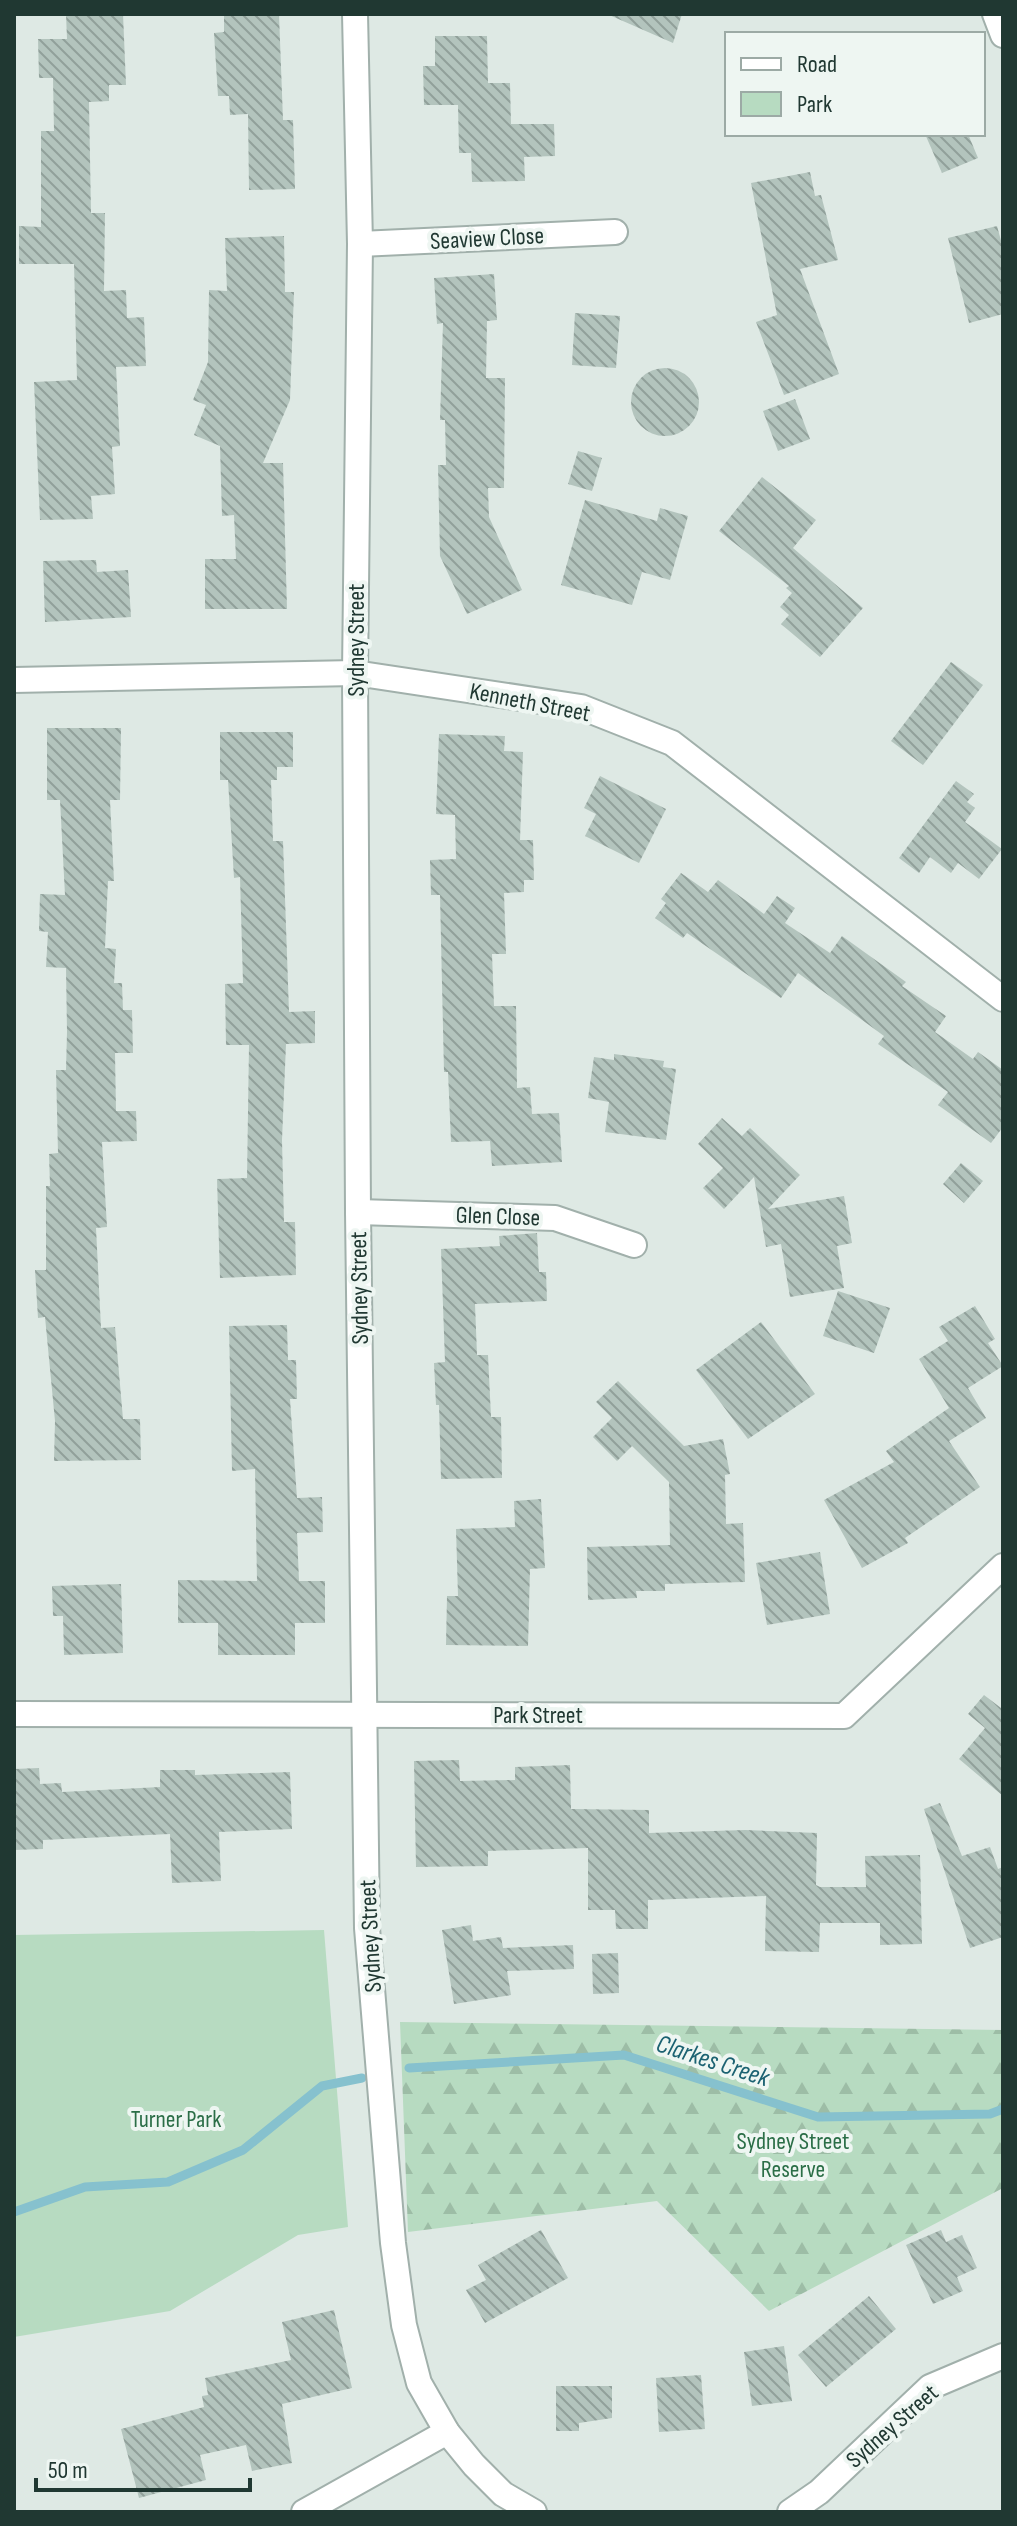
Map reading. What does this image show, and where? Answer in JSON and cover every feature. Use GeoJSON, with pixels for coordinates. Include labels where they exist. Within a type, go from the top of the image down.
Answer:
{"type":"FeatureCollection","features":[{"type":"Feature","properties":{"kind":"street","name":"Sydney Street"},"geometry":{"type":"LineString","coordinates":[[355,14],[360,244],[355,673],[358,1212],[367,1928],[393,2243],[404,2325],[419,2383],[447,2432],[503,2494],[534,2512]]}},
{"type":"Feature","properties":{"kind":"street"},"geometry":{"type":"LineString","coordinates":[[995,14],[1003,35]]}},
{"type":"Feature","properties":{"kind":"street","name":"Seaview Close"},"geometry":{"type":"LineString","coordinates":[[360,244],[615,232]]}},
{"type":"Feature","properties":{"kind":"street","name":"Kenneth Street"},"geometry":{"type":"LineString","coordinates":[[14,680],[355,673],[581,707],[672,743],[1003,999]]}},
{"type":"Feature","properties":{"kind":"street","name":"Glen Close"},"geometry":{"type":"LineString","coordinates":[[358,1212],[555,1218],[634,1245]]}},
{"type":"Feature","properties":{"kind":"street","name":"Park Street"},"geometry":{"type":"LineString","coordinates":[[14,1714],[844,1716],[1003,1566]]}},
{"type":"Feature","properties":{"kind":"street","name":"Sydney Street"},"geometry":{"type":"LineString","coordinates":[[790,2512],[819,2492],[930,2387],[1003,2356]]}},
{"type":"Feature","properties":{"kind":"street"},"geometry":{"type":"LineString","coordinates":[[304,2512],[447,2432]]}},
{"type":"Feature","properties":{"kind":"green space","name":"Turner Park"},"geometry":{"type":"Polygon","coordinates":[[[324,1930],[348,2227],[298,2235],[170,2311],[14,2337],[14,1935],[324,1930]]]}},
{"type":"Feature","properties":{"kind":"green space","name":"Sydney Street Reserve"},"geometry":{"type":"Polygon","coordinates":[[[400,2022],[1003,2030],[1003,2188],[769,2311],[657,2201],[408,2232],[400,2022]]]}},
{"type":"Feature","properties":{"kind":"building"},"geometry":{"type":"Polygon","coordinates":[[[66,14],[123,14],[126,85],[109,85],[109,101],[89,102],[91,213],[105,213],[104,291],[126,290],[127,318],[144,317],[146,366],[116,367],[120,446],[112,447],[115,494],[91,496],[93,519],[40,520],[34,382],[77,380],[74,264],[19,264],[19,226],[41,227],[41,131],[54,131],[53,78],[39,78],[38,39],[67,39],[66,14]]]}},
{"type":"Feature","properties":{"kind":"building"},"geometry":{"type":"Polygon","coordinates":[[[224,14],[279,14],[283,120],[293,120],[295,189],[249,190],[248,114],[230,115],[229,96],[218,96],[214,33],[224,32],[224,14]]]}},
{"type":"Feature","properties":{"kind":"building"},"geometry":{"type":"Polygon","coordinates":[[[607,14],[682,14],[673,43],[607,14]]]}},
{"type":"Feature","properties":{"kind":"building"},"geometry":{"type":"Polygon","coordinates":[[[435,36],[487,36],[488,83],[510,83],[511,124],[554,124],[555,156],[524,157],[525,181],[472,182],[471,153],[459,153],[458,105],[424,105],[423,66],[435,66],[435,36]]]}},
{"type":"Feature","properties":{"kind":"building"},"geometry":{"type":"Polygon","coordinates":[[[926,136],[969,136],[978,158],[942,173],[926,136]]]}},
{"type":"Feature","properties":{"kind":"building"},"geometry":{"type":"Polygon","coordinates":[[[810,172],[815,196],[821,195],[838,260],[800,269],[839,374],[784,395],[756,322],[777,315],[751,183],[810,172]]]}},
{"type":"Feature","properties":{"kind":"building"},"geometry":{"type":"Polygon","coordinates":[[[997,226],[1003,248],[1003,314],[969,323],[948,238],[997,226]]]}},
{"type":"Feature","properties":{"kind":"building"},"geometry":{"type":"Polygon","coordinates":[[[284,236],[285,292],[294,292],[290,400],[263,463],[283,463],[287,609],[205,609],[205,559],[236,559],[234,515],[222,516],[220,446],[194,435],[206,405],[193,400],[208,362],[209,290],[227,291],[225,238],[284,236]]]}},
{"type":"Feature","properties":{"kind":"building"},"geometry":{"type":"Polygon","coordinates":[[[494,274],[497,320],[487,321],[486,378],[505,378],[504,488],[488,488],[489,517],[522,590],[467,614],[440,556],[438,465],[446,465],[445,420],[440,420],[443,323],[437,324],[434,278],[494,274]]]}},
{"type":"Feature","properties":{"kind":"building"},"geometry":{"type":"Polygon","coordinates":[[[575,313],[620,316],[616,368],[572,365],[575,313]]]}},
{"type":"Feature","properties":{"kind":"building"},"geometry":{"type":"Polygon","coordinates":[[[672,368],[693,383],[699,402],[697,415],[689,426],[672,436],[658,436],[641,426],[633,415],[631,395],[641,378],[652,370],[672,368]]]}},
{"type":"Feature","properties":{"kind":"building"},"geometry":{"type":"Polygon","coordinates":[[[795,399],[810,439],[778,451],[763,411],[795,399]]]}},
{"type":"Feature","properties":{"kind":"building"},"geometry":{"type":"Polygon","coordinates":[[[578,451],[602,458],[592,491],[568,484],[578,451]]]}},
{"type":"Feature","properties":{"kind":"building"},"geometry":{"type":"Polygon","coordinates":[[[762,477],[816,520],[793,548],[863,608],[820,657],[781,624],[789,615],[780,607],[792,593],[786,588],[789,586],[719,531],[762,477]]]}},
{"type":"Feature","properties":{"kind":"building"},"geometry":{"type":"Polygon","coordinates":[[[585,500],[657,521],[660,508],[688,516],[670,580],[642,572],[632,605],[561,585],[585,500]]]}},
{"type":"Feature","properties":{"kind":"building"},"geometry":{"type":"Polygon","coordinates":[[[96,560],[97,572],[128,570],[131,617],[45,622],[43,561],[96,560]]]}},
{"type":"Feature","properties":{"kind":"building"},"geometry":{"type":"Polygon","coordinates":[[[951,662],[983,685],[923,765],[891,741],[951,662]]]}},
{"type":"Feature","properties":{"kind":"building"},"geometry":{"type":"Polygon","coordinates":[[[47,728],[121,728],[120,800],[110,800],[114,881],[108,881],[105,948],[116,949],[114,983],[122,983],[123,1010],[132,1010],[133,1053],[115,1053],[116,1111],[136,1111],[137,1141],[102,1142],[107,1227],[96,1228],[101,1328],[115,1327],[123,1419],[140,1419],[141,1460],[54,1461],[55,1421],[45,1317],[38,1318],[35,1270],[46,1270],[49,1154],[58,1153],[56,1070],[66,1070],[67,1032],[66,968],[46,967],[48,932],[39,931],[40,894],[65,895],[60,800],[47,800],[47,728]]]}},
{"type":"Feature","properties":{"kind":"building"},"geometry":{"type":"Polygon","coordinates":[[[220,732],[293,732],[293,767],[277,767],[277,780],[271,780],[273,841],[283,841],[289,1012],[315,1011],[315,1043],[286,1044],[282,1140],[284,1222],[295,1222],[296,1275],[220,1278],[217,1179],[247,1178],[249,1045],[226,1045],[225,984],[243,983],[240,877],[234,878],[228,780],[220,780],[220,732]]]}},
{"type":"Feature","properties":{"kind":"building"},"geometry":{"type":"Polygon","coordinates":[[[439,734],[505,736],[504,751],[523,752],[520,840],[533,840],[534,880],[524,880],[524,892],[504,893],[506,954],[492,954],[494,1006],[516,1006],[517,1088],[530,1087],[532,1114],[559,1113],[562,1162],[492,1166],[490,1141],[451,1142],[448,1072],[444,1072],[440,895],[431,895],[430,860],[456,859],[455,815],[436,814],[439,734]]]}},
{"type":"Feature","properties":{"kind":"building"},"geometry":{"type":"Polygon","coordinates":[[[600,776],[666,809],[639,863],[585,836],[596,814],[584,808],[600,776]]]}},
{"type":"Feature","properties":{"kind":"building"},"geometry":{"type":"Polygon","coordinates":[[[956,781],[974,794],[967,802],[975,808],[965,822],[1002,849],[979,879],[958,863],[951,873],[930,857],[919,873],[899,858],[956,781]]]}},
{"type":"Feature","properties":{"kind":"building"},"geometry":{"type":"Polygon","coordinates":[[[681,873],[708,892],[718,880],[764,914],[777,896],[795,908],[785,923],[830,953],[842,936],[906,982],[902,986],[946,1016],[935,1032],[973,1059],[978,1052],[1003,1070],[1003,1127],[991,1143],[938,1105],[948,1092],[878,1044],[884,1036],[798,973],[781,998],[687,933],[683,938],[655,918],[666,903],[661,899],[681,873]]]}},
{"type":"Feature","properties":{"kind":"building"},"geometry":{"type":"Polygon","coordinates":[[[614,1054],[664,1061],[663,1067],[676,1069],[666,1140],[605,1132],[609,1102],[588,1098],[594,1057],[614,1060],[614,1054]]]}},
{"type":"Feature","properties":{"kind":"building"},"geometry":{"type":"Polygon","coordinates":[[[722,1118],[742,1136],[750,1128],[800,1175],[768,1209],[844,1196],[852,1243],[837,1246],[844,1288],[790,1297],[781,1244],[766,1247],[754,1177],[724,1209],[703,1188],[723,1168],[698,1144],[722,1118]]]}},
{"type":"Feature","properties":{"kind":"building"},"geometry":{"type":"Polygon","coordinates":[[[961,1163],[983,1181],[964,1203],[943,1184],[961,1163]]]}},
{"type":"Feature","properties":{"kind":"building"},"geometry":{"type":"Polygon","coordinates":[[[537,1233],[539,1272],[546,1272],[547,1301],[475,1304],[477,1355],[488,1355],[491,1417],[501,1417],[502,1478],[441,1479],[439,1405],[436,1405],[434,1363],[445,1362],[441,1249],[500,1246],[499,1236],[537,1233]]]}},
{"type":"Feature","properties":{"kind":"building"},"geometry":{"type":"Polygon","coordinates":[[[838,1291],[890,1308],[874,1353],[823,1336],[838,1291]]]}},
{"type":"Feature","properties":{"kind":"building"},"geometry":{"type":"Polygon","coordinates":[[[975,1306],[995,1339],[988,1343],[1003,1366],[968,1388],[986,1418],[949,1441],[980,1487],[905,1538],[908,1543],[862,1568],[824,1500],[894,1462],[886,1451],[949,1408],[919,1359],[948,1341],[939,1327],[975,1306]]]}},
{"type":"Feature","properties":{"kind":"building"},"geometry":{"type":"Polygon","coordinates":[[[761,1322],[815,1394],[748,1439],[696,1370],[761,1322]]]}},
{"type":"Feature","properties":{"kind":"building"},"geometry":{"type":"Polygon","coordinates":[[[287,1325],[288,1360],[296,1360],[297,1399],[290,1399],[297,1498],[322,1497],[323,1532],[297,1533],[299,1581],[325,1581],[325,1623],[295,1623],[295,1655],[218,1655],[218,1623],[178,1623],[178,1580],[257,1581],[255,1469],[232,1471],[229,1326],[287,1325]]]}},
{"type":"Feature","properties":{"kind":"building"},"geometry":{"type":"Polygon","coordinates":[[[618,1381],[684,1446],[723,1439],[730,1474],[725,1475],[726,1524],[743,1523],[745,1582],[665,1584],[665,1591],[636,1591],[637,1598],[588,1600],[587,1547],[670,1545],[669,1482],[632,1446],[617,1461],[593,1437],[612,1418],[596,1402],[618,1381]]]}},
{"type":"Feature","properties":{"kind":"building"},"geometry":{"type":"Polygon","coordinates":[[[541,1499],[545,1568],[530,1569],[528,1646],[446,1645],[447,1596],[458,1596],[456,1529],[515,1527],[514,1501],[541,1499]]]}},
{"type":"Feature","properties":{"kind":"building"},"geometry":{"type":"Polygon","coordinates":[[[820,1552],[830,1614],[767,1625],[756,1563],[820,1552]]]}},
{"type":"Feature","properties":{"kind":"building"},"geometry":{"type":"Polygon","coordinates":[[[121,1584],[123,1653],[64,1655],[63,1616],[53,1616],[52,1586],[121,1584]]]}},
{"type":"Feature","properties":{"kind":"building"},"geometry":{"type":"Polygon","coordinates":[[[984,1695],[1001,1708],[1003,1706],[1003,1796],[959,1759],[985,1728],[968,1714],[984,1695]]]}},
{"type":"Feature","properties":{"kind":"building"},"geometry":{"type":"Polygon","coordinates":[[[459,1760],[460,1781],[515,1780],[515,1767],[570,1765],[571,1809],[649,1810],[649,1833],[745,1830],[817,1833],[816,1885],[820,1887],[866,1887],[865,1856],[920,1855],[922,1944],[880,1945],[880,1923],[820,1923],[819,1952],[765,1951],[766,1896],[648,1900],[648,1929],[616,1929],[615,1910],[588,1910],[588,1848],[488,1851],[488,1866],[416,1867],[414,1761],[459,1760]]]}},
{"type":"Feature","properties":{"kind":"building"},"geometry":{"type":"Polygon","coordinates":[[[39,1768],[40,1784],[61,1783],[62,1792],[160,1787],[160,1770],[195,1770],[195,1775],[290,1772],[292,1829],[219,1832],[221,1881],[172,1883],[170,1834],[43,1840],[43,1849],[14,1850],[14,1769],[39,1768]]]}},
{"type":"Feature","properties":{"kind":"building"},"geometry":{"type":"Polygon","coordinates":[[[940,1803],[962,1856],[990,1847],[998,1869],[1003,1867],[1003,1937],[970,1948],[924,1809],[940,1803]]]}},
{"type":"Feature","properties":{"kind":"building"},"geometry":{"type":"Polygon","coordinates":[[[471,1925],[473,1941],[501,1937],[503,1948],[573,1945],[574,1969],[507,1971],[511,1995],[454,2004],[442,1930],[471,1925]]]}},
{"type":"Feature","properties":{"kind":"building"},"geometry":{"type":"Polygon","coordinates":[[[618,1953],[619,1993],[593,1994],[592,1954],[618,1953]]]}},
{"type":"Feature","properties":{"kind":"building"},"geometry":{"type":"Polygon","coordinates":[[[541,2230],[568,2278],[485,2323],[466,2290],[486,2280],[478,2265],[541,2230]]]}},
{"type":"Feature","properties":{"kind":"building"},"geometry":{"type":"Polygon","coordinates":[[[941,2230],[946,2242],[962,2235],[977,2268],[957,2277],[963,2291],[933,2304],[906,2245],[941,2230]]]}},
{"type":"Feature","properties":{"kind":"building"},"geometry":{"type":"Polygon","coordinates":[[[869,2296],[896,2329],[826,2387],[798,2355],[869,2296]]]}},
{"type":"Feature","properties":{"kind":"building"},"geometry":{"type":"Polygon","coordinates":[[[334,2310],[352,2388],[282,2404],[292,2463],[252,2471],[246,2445],[200,2455],[206,2480],[139,2498],[121,2429],[204,2407],[202,2396],[208,2395],[205,2378],[291,2360],[282,2322],[334,2310]]]}},
{"type":"Feature","properties":{"kind":"building"},"geometry":{"type":"Polygon","coordinates":[[[784,2346],[792,2401],[752,2406],[744,2352],[784,2346]]]}},
{"type":"Feature","properties":{"kind":"building"},"geometry":{"type":"Polygon","coordinates":[[[701,2375],[705,2429],[659,2432],[656,2378],[701,2375]]]}},
{"type":"Feature","properties":{"kind":"building"},"geometry":{"type":"Polygon","coordinates":[[[556,2386],[612,2386],[612,2418],[579,2423],[579,2431],[556,2431],[556,2386]]]}},
{"type":"Feature","properties":{"kind":"waterway","name":"Clarkes Creek"},"geometry":{"type":"LineString","coordinates":[[409,2068],[624,2055],[818,2117],[990,2114],[1003,2109]]}},
{"type":"Feature","properties":{"kind":"waterway","name":"Clarkes Creek"},"geometry":{"type":"LineString","coordinates":[[14,2212],[85,2187],[168,2182],[243,2150],[322,2086],[362,2078]]}}]}
